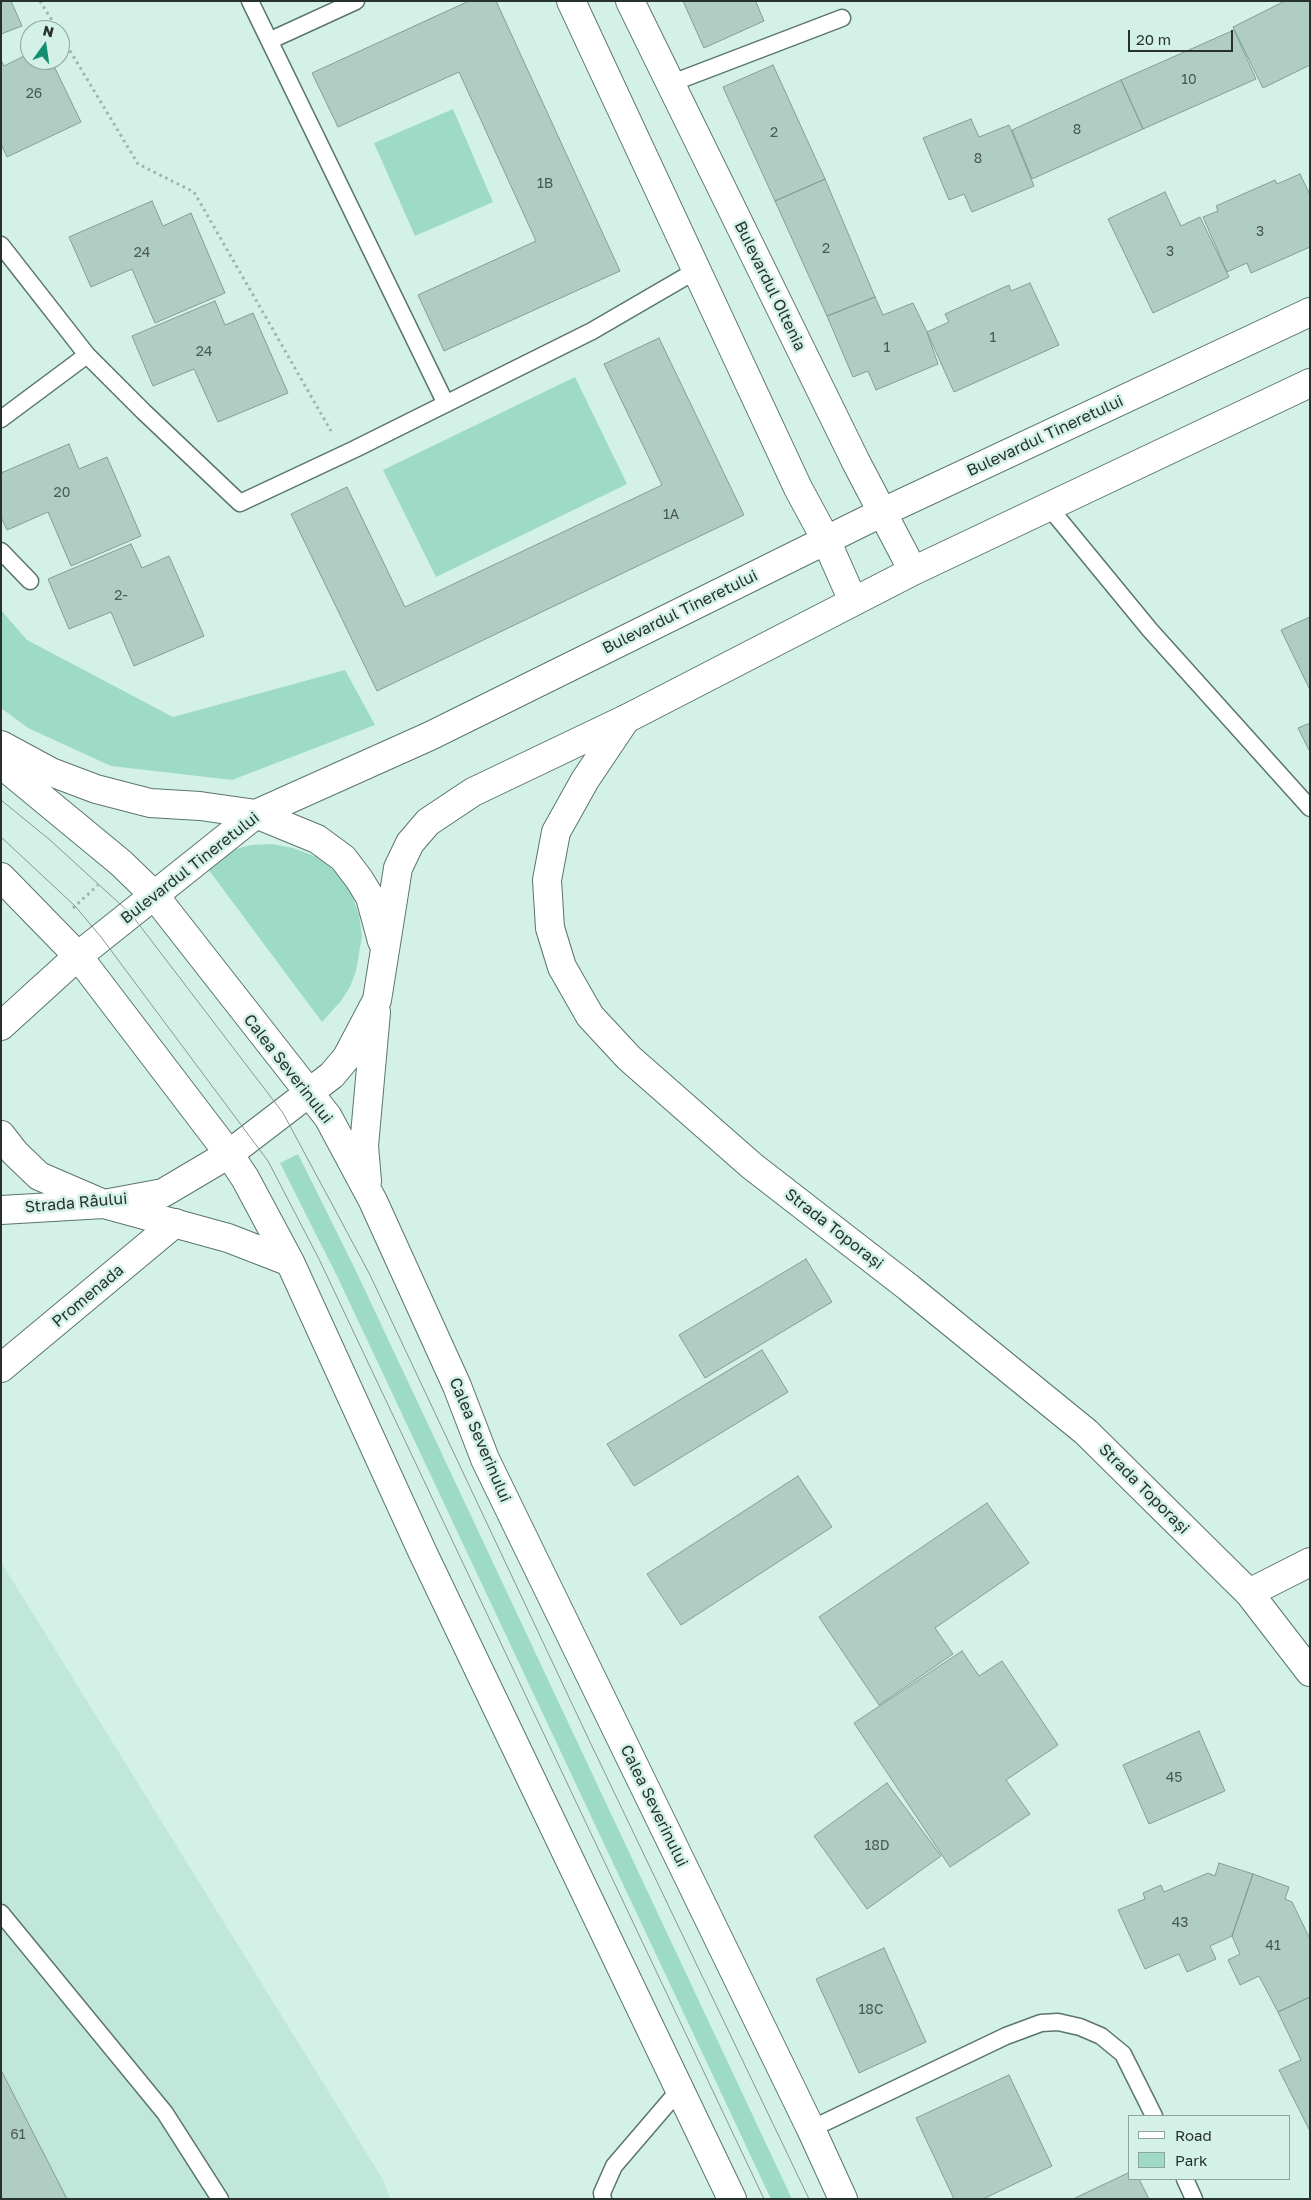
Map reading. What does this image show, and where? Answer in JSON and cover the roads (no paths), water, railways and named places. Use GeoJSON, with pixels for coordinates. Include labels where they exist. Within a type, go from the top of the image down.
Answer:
{"type":"FeatureCollection","features":[{"type":"Feature","properties":{"kind":"main road"},"geometry":{"type":"LineString","coordinates":[[571,1],[798,488],[826,540],[853,601]]}},
{"type":"Feature","properties":{"kind":"main road","name":"Bulevardul Oltenia"},"geometry":{"type":"LineString","coordinates":[[630,1],[672,83],[852,454],[913,570]]}},
{"type":"Feature","properties":{"kind":"main road","name":"Bulevardul Tineretului"},"geometry":{"type":"LineString","coordinates":[[78,956],[256,814],[430,736],[883,512],[1310,312]]}},
{"type":"Feature","properties":{"kind":"main road"},"geometry":{"type":"LineString","coordinates":[[373,1202],[367,1182],[364,1146],[377,1000],[398,868],[410,843],[428,822],[473,792],[626,719],[913,570],[1310,383]]}},
{"type":"Feature","properties":{"kind":"main road","name":"Strada Toporași"},"geometry":{"type":"LineString","coordinates":[[626,719],[585,780],[556,832],[547,880],[550,928],[562,967],[590,1016],[630,1058],[752,1166],[908,1287],[1086,1432],[1249,1593],[1310,1672]]}},
{"type":"Feature","properties":{"kind":"main road"},"geometry":{"type":"LineString","coordinates":[[1,745],[51,772],[96,789],[150,803],[200,806],[256,814],[317,839],[343,858],[370,897],[384,952]]}},
{"type":"Feature","properties":{"kind":"main road","name":"Calea Severinului"},"geometry":{"type":"LineString","coordinates":[[1,764],[121,863],[154,895],[308,1094],[328,1116],[373,1202],[457,1386],[485,1459],[811,2129],[843,2199]]}},
{"type":"Feature","properties":{"kind":"main road"},"geometry":{"type":"LineString","coordinates":[[1,877],[78,956],[229,1154],[290,1262],[422,1551],[732,2199]]}},
{"type":"Feature","properties":{"kind":"main road"},"geometry":{"type":"LineString","coordinates":[[1,1026],[78,956]]}},
{"type":"Feature","properties":{"kind":"main road"},"geometry":{"type":"LineString","coordinates":[[229,1154],[332,1075],[347,1057],[377,1000]]}},
{"type":"Feature","properties":{"kind":"main road"},"geometry":{"type":"LineString","coordinates":[[1,1135],[15,1153],[39,1176],[104,1204],[228,1238],[290,1262]]}},
{"type":"Feature","properties":{"kind":"main road","name":"Strada Râului"},"geometry":{"type":"LineString","coordinates":[[1,1210],[104,1204],[163,1193],[229,1154]]}},
{"type":"Feature","properties":{"kind":"main road","name":"Promenada"},"geometry":{"type":"LineString","coordinates":[[1,1368],[175,1223]]}},
{"type":"Feature","properties":{"kind":"main road"},"geometry":{"type":"LineString","coordinates":[[1249,1593],[1310,1562]]}},
{"type":"Feature","properties":{"kind":"lane"},"geometry":{"type":"LineString","coordinates":[[250,1],[271,40],[446,404]]}},
{"type":"Feature","properties":{"kind":"lane"},"geometry":{"type":"LineString","coordinates":[[271,40],[356,1]]}},
{"type":"Feature","properties":{"kind":"lane"},"geometry":{"type":"LineString","coordinates":[[672,83],[842,18]]}},
{"type":"Feature","properties":{"kind":"lane"},"geometry":{"type":"LineString","coordinates":[[1,245],[87,355],[240,503],[344,454],[592,331],[698,270]]}},
{"type":"Feature","properties":{"kind":"lane"},"geometry":{"type":"LineString","coordinates":[[1,419],[87,355]]}},
{"type":"Feature","properties":{"kind":"lane"},"geometry":{"type":"LineString","coordinates":[[1048,506],[1150,630],[1310,808]]}},
{"type":"Feature","properties":{"kind":"lane"},"geometry":{"type":"LineString","coordinates":[[1,551],[30,581]]}},
{"type":"Feature","properties":{"kind":"lane"},"geometry":{"type":"LineString","coordinates":[[1,1913],[164,2113],[220,2199]]}},
{"type":"Feature","properties":{"kind":"lane"},"geometry":{"type":"LineString","coordinates":[[811,2129],[1006,2036],[1040,2023],[1058,2022],[1080,2027],[1101,2036],[1123,2054],[1154,2115]]}},
{"type":"Feature","properties":{"kind":"lane"},"geometry":{"type":"LineString","coordinates":[[603,2199],[602,2193],[614,2166],[680,2088]]}},
{"type":"Feature","properties":{"kind":"lane"},"geometry":{"type":"LineString","coordinates":[[1185,2180],[1194,2199]]}},
{"type":"Feature","properties":{"kind":"tram line"},"geometry":{"type":"LineString","coordinates":[[1,800],[50,840],[131,914],[283,1113],[369,1273],[590,1742],[809,2199]]}},
{"type":"Feature","properties":{"kind":"tram line"},"geometry":{"type":"LineString","coordinates":[[1,837],[75,906],[101,937],[268,1161],[319,1259],[764,2199]]}}]}
